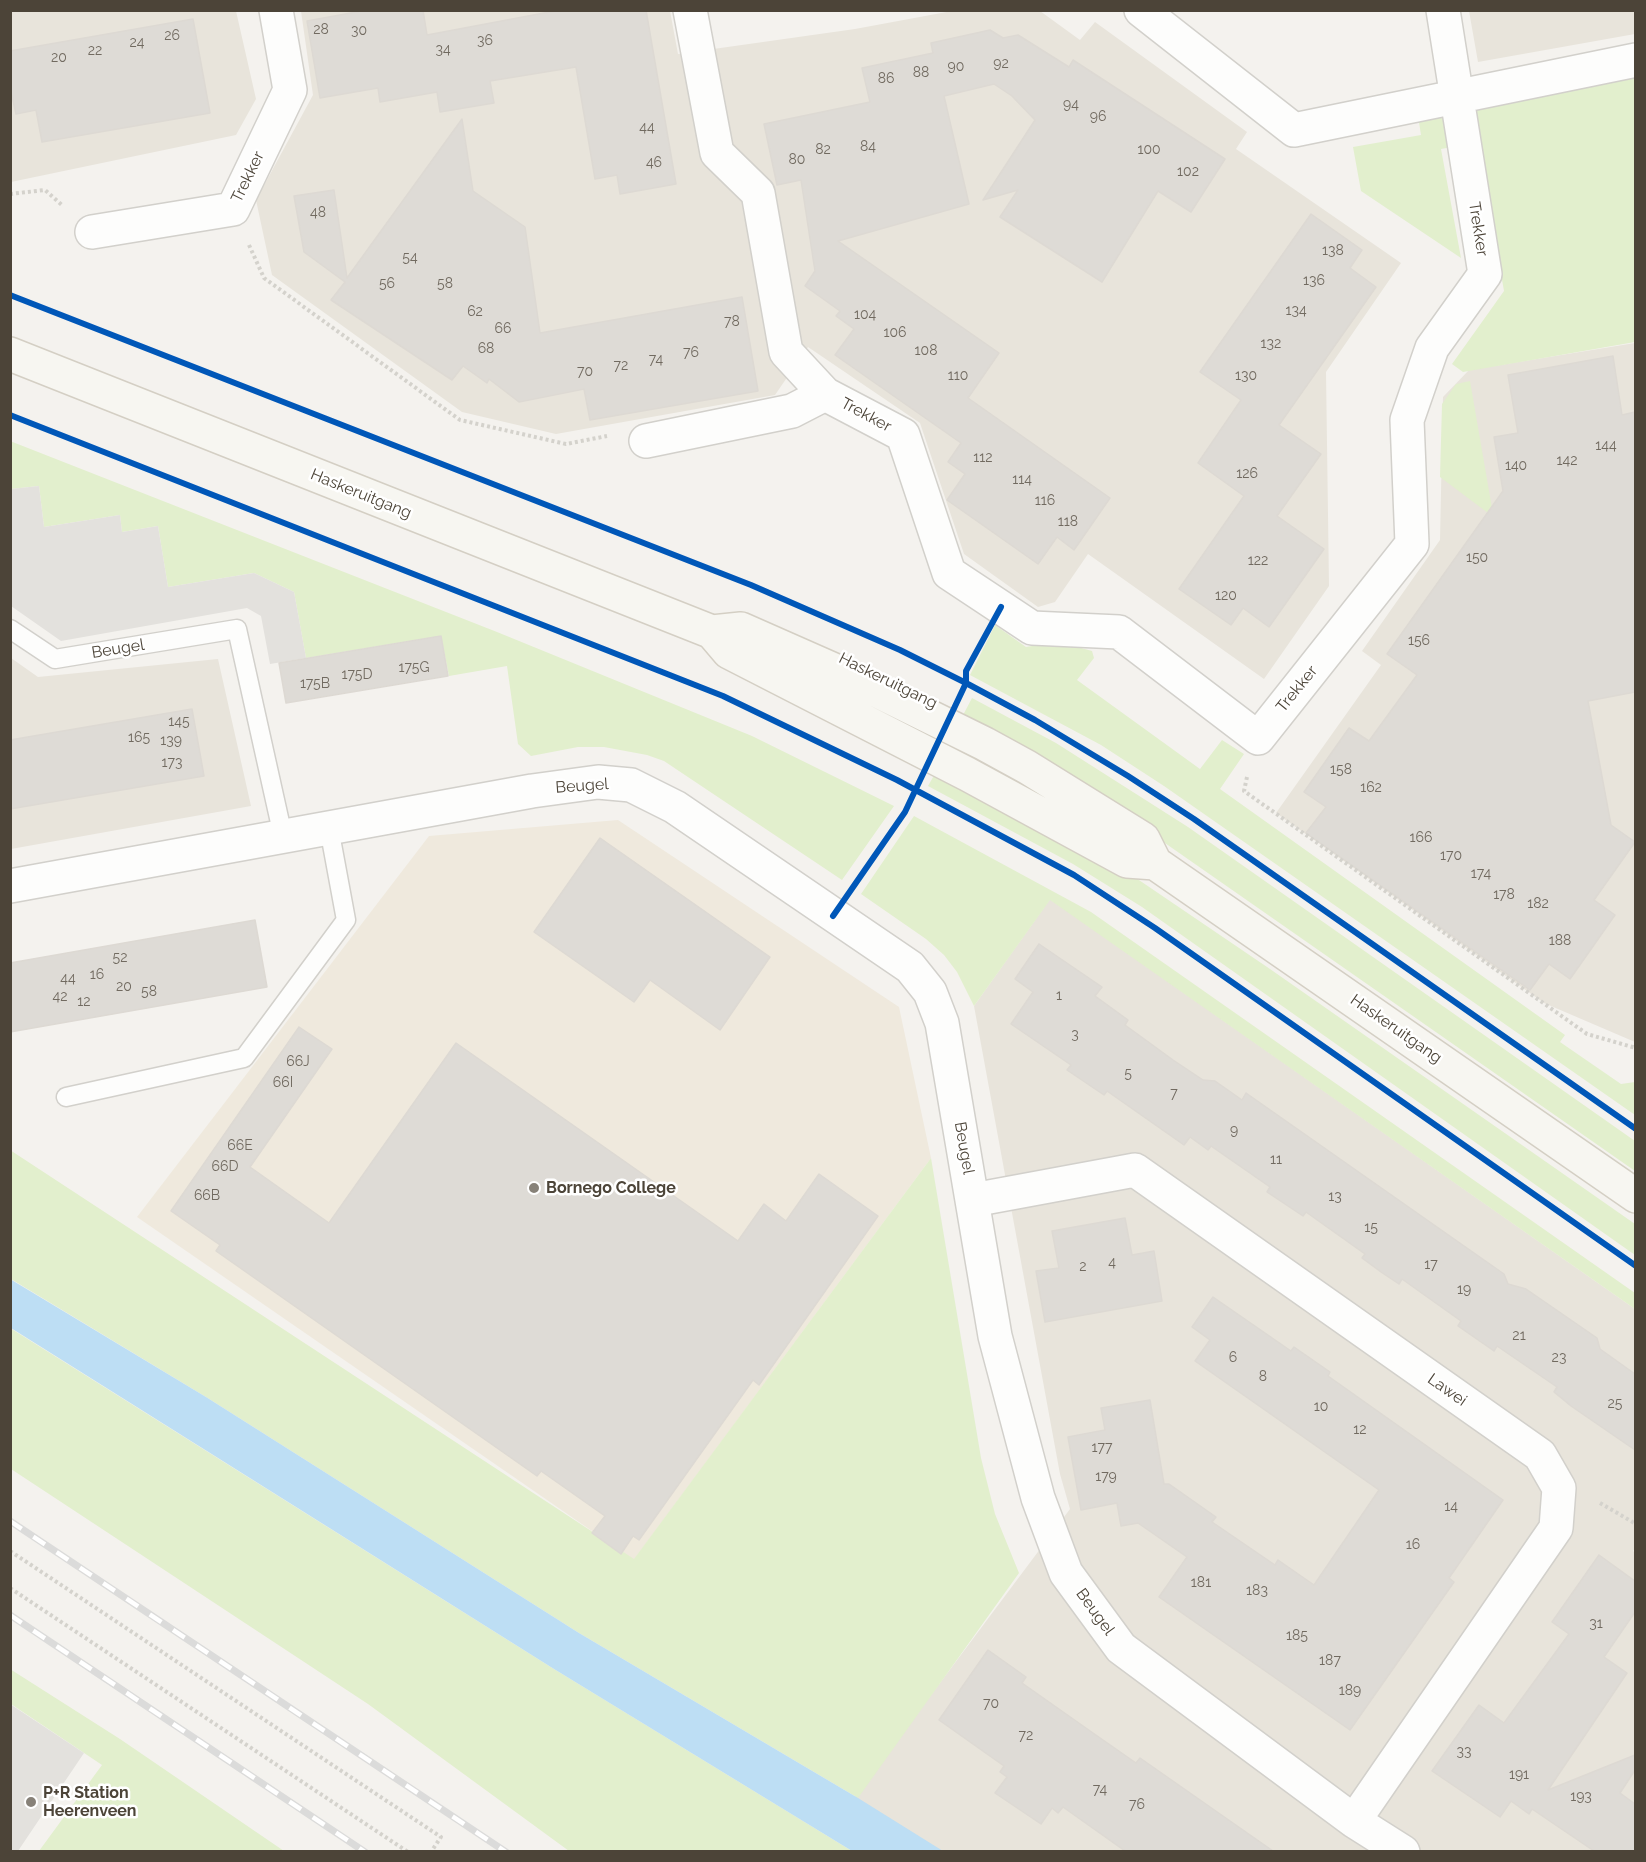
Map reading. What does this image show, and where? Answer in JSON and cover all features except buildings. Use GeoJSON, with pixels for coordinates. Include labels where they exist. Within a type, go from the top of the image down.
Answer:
{"type":"FeatureCollection","features":[{"type":"Feature","properties":{"kind":"main road","name":"Haskeruitgang"},"geometry":{"type":"LineString","coordinates":[[10,354],[712,632],[729,652],[967,774],[1127,861],[1155,863],[1635,1196]]}},
{"type":"Feature","properties":{"kind":"street","name":"Trekker"},"geometry":{"type":"LineString","coordinates":[[92,232],[233,209],[290,90],[276,10]]}},
{"type":"Feature","properties":{"kind":"street","name":"Trekker"},"geometry":{"type":"LineString","coordinates":[[690,10],[717,153],[758,192],[786,352],[825,394],[903,435],[949,573],[1032,628],[1119,632],[1258,738],[1412,544],[1407,420],[1432,348],[1485,274],[1443,10]]}},
{"type":"Feature","properties":{"kind":"street"},"geometry":{"type":"LineString","coordinates":[[1141,10],[1294,130],[1635,60]]}},
{"type":"Feature","properties":{"kind":"street","name":"Trekker"},"geometry":{"type":"LineString","coordinates":[[646,441],[792,411],[825,394]]}},
{"type":"Feature","properties":{"kind":"street","name":"Beugel"},"geometry":{"type":"LineString","coordinates":[[10,886],[532,791],[598,782],[632,784],[653,794],[910,967],[930,992],[942,1023],[995,1336],[1038,1498],[1066,1573],[1121,1648],[1354,1821],[1403,1851]]}},
{"type":"Feature","properties":{"kind":"street","name":"Lawei"},"geometry":{"type":"LineString","coordinates":[[973,1200],[1135,1170],[1540,1455],[1560,1488],[1556,1528],[1354,1821]]}},
{"type":"Feature","properties":{"kind":"lane","name":"Beugel"},"geometry":{"type":"LineString","coordinates":[[10,629],[55,659],[237,629],[283,836]]}},
{"type":"Feature","properties":{"kind":"lane"},"geometry":{"type":"LineString","coordinates":[[66,1096],[244,1058],[346,920],[329,828]]}},
{"type":"Feature","properties":{"kind":"path"},"geometry":{"type":"LineString","coordinates":[[10,194],[45,190],[92,232]]}},
{"type":"Feature","properties":{"kind":"path"},"geometry":{"type":"LineString","coordinates":[[233,209],[264,278],[459,420],[566,444],[626,433],[646,441]]}},
{"type":"Feature","properties":{"kind":"path"},"geometry":{"type":"LineString","coordinates":[[1258,738],[1244,791],[1587,1034],[1635,1048]]}},
{"type":"Feature","properties":{"kind":"path"},"geometry":{"type":"LineString","coordinates":[[10,1551],[441,1837],[431,1851]]}},
{"type":"Feature","properties":{"kind":"path"},"geometry":{"type":"LineString","coordinates":[[10,1588],[408,1851]]}},
{"type":"Feature","properties":{"kind":"shaded area"},"geometry":{"type":"Polygon","coordinates":[[[10,11],[236,11],[256,99],[236,135],[11,182],[10,11]]]}},
{"type":"Feature","properties":{"kind":"shaded area"},"geometry":{"type":"Polygon","coordinates":[[[301,11],[670,11],[678,54],[855,29],[952,11],[1040,11],[1080,40],[1095,22],[1247,132],[1236,149],[1401,263],[1326,372],[1329,586],[1264,679],[1088,554],[1055,602],[1038,607],[964,554],[920,423],[808,347],[775,395],[556,434],[462,412],[272,275],[256,200],[313,95],[301,11]]]}},
{"type":"Feature","properties":{"kind":"shaded area"},"geometry":{"type":"Polygon","coordinates":[[[1469,11],[1635,11],[1635,34],[1478,62],[1469,11]]]}},
{"type":"Feature","properties":{"kind":"shaded area"},"geometry":{"type":"Polygon","coordinates":[[[1635,343],[1635,1042],[1544,1003],[1276,813],[1381,665],[1362,651],[1440,540],[1443,397],[1469,370],[1635,343]]]}},
{"type":"Feature","properties":{"kind":"shaded area"},"geometry":{"type":"Polygon","coordinates":[[[39,486],[44,527],[120,515],[122,532],[158,526],[168,587],[254,573],[294,592],[306,658],[270,664],[261,616],[247,608],[61,641],[11,606],[11,489],[39,486]]]}},
{"type":"Feature","properties":{"kind":"shaded area"},"geometry":{"type":"Polygon","coordinates":[[[11,658],[38,677],[218,659],[251,806],[11,849],[11,658]]]}},
{"type":"Feature","properties":{"kind":"shaded area","name":"Bornego College"},"geometry":{"type":"Polygon","coordinates":[[[618,820],[899,1007],[931,1158],[634,1560],[137,1217],[429,836],[618,820]]]}},
{"type":"Feature","properties":{"kind":"shaded area"},"geometry":{"type":"Polygon","coordinates":[[[1050,899],[1635,1309],[1636,1547],[1633,1551],[1636,1553],[1635,1851],[905,1852],[842,1814],[1070,1509],[1060,1474],[974,1006],[1050,899]]]}},
{"type":"Feature","properties":{"kind":"shaded area","name":"P+R Station Heerenveen"},"geometry":{"type":"Polygon","coordinates":[[[10,1704],[84,1753],[18,1851],[11,1851],[10,1704]]]}},
{"type":"Feature","properties":{"kind":"green space"},"geometry":{"type":"Polygon","coordinates":[[[1635,78],[1635,342],[1463,372],[1452,364],[1504,291],[1472,106],[1635,78]]]}},
{"type":"Feature","properties":{"kind":"green space"},"geometry":{"type":"Polygon","coordinates":[[[1445,111],[1452,147],[1441,149],[1461,258],[1361,191],[1353,147],[1421,135],[1418,116],[1445,111]]]}},
{"type":"Feature","properties":{"kind":"green space"},"geometry":{"type":"Polygon","coordinates":[[[1470,381],[1492,516],[1440,477],[1442,404],[1456,384],[1470,381]]]}},
{"type":"Feature","properties":{"kind":"green space"},"geometry":{"type":"Polygon","coordinates":[[[10,441],[497,632],[752,736],[894,806],[842,880],[664,761],[647,755],[604,747],[578,747],[531,756],[518,744],[507,666],[449,676],[441,636],[306,658],[294,592],[254,573],[168,587],[158,526],[122,532],[120,515],[44,527],[39,486],[11,489],[10,441]]]}},
{"type":"Feature","properties":{"kind":"green space"},"geometry":{"type":"Polygon","coordinates":[[[995,625],[1026,647],[1074,646],[1092,651],[1094,658],[1077,680],[1200,769],[1222,740],[1244,754],[1220,789],[1565,1035],[1560,1042],[1621,1084],[1635,1082],[1635,1115],[1164,786],[1101,745],[970,675],[995,625]]]}},
{"type":"Feature","properties":{"kind":"green space"},"geometry":{"type":"Polygon","coordinates":[[[972,698],[1056,743],[1188,827],[1635,1141],[1635,1171],[1109,804],[961,719],[972,698]]]}},
{"type":"Feature","properties":{"kind":"green space"},"geometry":{"type":"Polygon","coordinates":[[[936,772],[1133,876],[1270,969],[1635,1224],[1635,1255],[1142,907],[1073,864],[928,786],[936,772]]]}},
{"type":"Feature","properties":{"kind":"green space"},"geometry":{"type":"Polygon","coordinates":[[[914,816],[1091,912],[1635,1293],[1635,1309],[1050,900],[974,1006],[957,972],[944,955],[926,939],[861,894],[914,816]]]}},
{"type":"Feature","properties":{"kind":"green space"},"geometry":{"type":"Polygon","coordinates":[[[10,1150],[634,1559],[931,1158],[981,1458],[995,1514],[1019,1573],[858,1798],[579,1633],[206,1397],[11,1279],[10,1150]]]}},
{"type":"Feature","properties":{"kind":"green space"},"geometry":{"type":"Polygon","coordinates":[[[10,1328],[554,1669],[852,1851],[569,1851],[368,1704],[11,1469],[10,1328]]]}},
{"type":"Feature","properties":{"kind":"green space"},"geometry":{"type":"Polygon","coordinates":[[[10,1669],[120,1739],[284,1851],[39,1851],[102,1765],[11,1704],[10,1669]]]}},
{"type":"Feature","properties":{"kind":"water"},"geometry":{"type":"Polygon","coordinates":[[[10,1279],[206,1397],[579,1633],[943,1851],[852,1851],[554,1669],[11,1328],[10,1279]]]}},
{"type":"Feature","properties":{"kind":"railway"},"geometry":{"type":"LineString","coordinates":[[10,1521],[506,1852]]}},
{"type":"Feature","properties":{"kind":"railway"},"geometry":{"type":"LineString","coordinates":[[10,1615],[365,1852]]}},
{"type":"Feature","properties":{"kind":"cycle path"},"geometry":{"type":"LineString","coordinates":[[10,295],[751,585],[900,650],[966,683],[1035,720],[1194,819],[1636,1129]]}},
{"type":"Feature","properties":{"kind":"cycle path"},"geometry":{"type":"LineString","coordinates":[[10,415],[723,696],[897,780],[1074,875],[1155,928],[1636,1266]]}},
{"type":"Feature","properties":{"kind":"cycle path"},"geometry":{"type":"LineString","coordinates":[[833,916],[905,812],[966,683],[966,671],[1001,607]]}},
{"type":"Feature","properties":{"kind":"place","name":"Bornego College"},"geometry":{"type":"Point","coordinates":[534,1188]}},
{"type":"Feature","properties":{"kind":"place","name":"P+R Station Heerenveen"},"geometry":{"type":"Point","coordinates":[31,1802]}}]}
